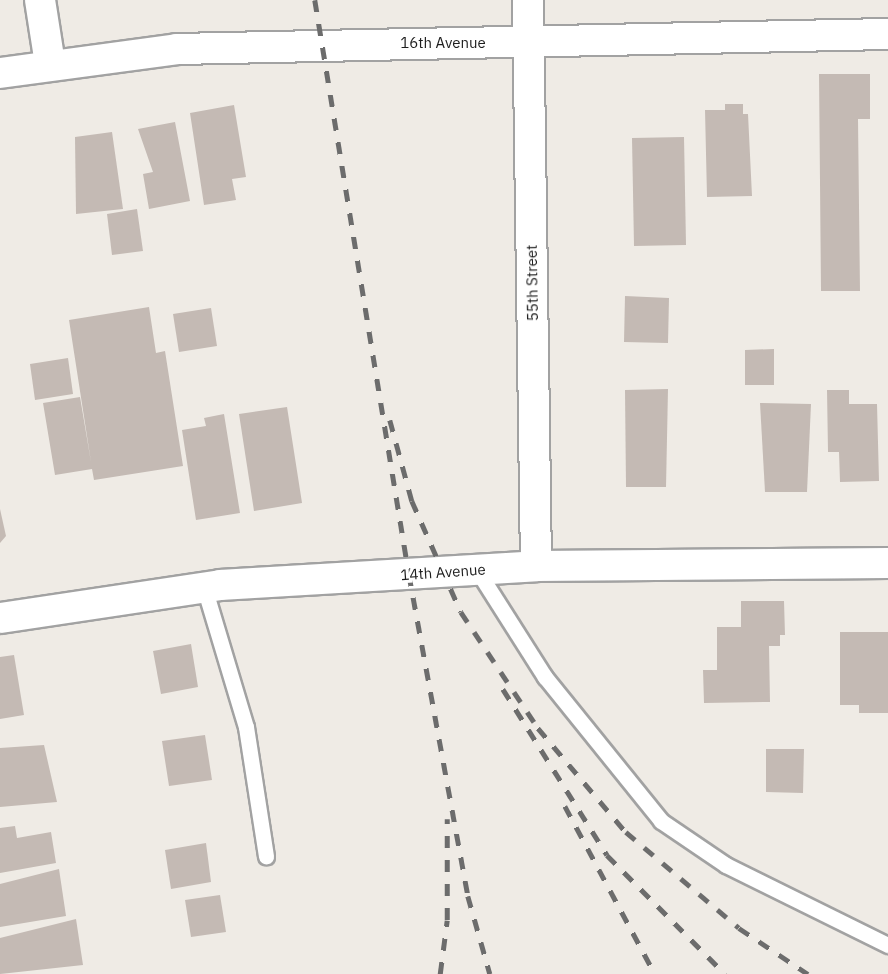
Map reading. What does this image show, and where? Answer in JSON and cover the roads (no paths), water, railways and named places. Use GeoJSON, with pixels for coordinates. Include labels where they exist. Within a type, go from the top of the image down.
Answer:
{"type":"FeatureCollection","features":[{"type":"Feature","properties":{"kind":"street"},"geometry":{"type":"LineString","coordinates":[[40,0],[50,64]]}},
{"type":"Feature","properties":{"kind":"street","name":"55th Street"},"geometry":{"type":"LineString","coordinates":[[528,0],[536,566]]}},
{"type":"Feature","properties":{"kind":"street","name":"16th Avenue"},"geometry":{"type":"LineString","coordinates":[[0,73],[50,64],[177,49],[888,34]]}},
{"type":"Feature","properties":{"kind":"street","name":"14th Avenue"},"geometry":{"type":"LineString","coordinates":[[0,618],[204,587],[536,566],[888,563]]}},
{"type":"Feature","properties":{"kind":"lane"},"geometry":{"type":"LineString","coordinates":[[477,570],[545,677],[662,821],[726,865],[888,945]]}},
{"type":"Feature","properties":{"kind":"lane"},"geometry":{"type":"LineString","coordinates":[[204,587],[246,727],[266,856]]}},
{"type":"Feature","properties":{"kind":"railway"},"geometry":{"type":"LineString","coordinates":[[315,0],[409,574],[468,896],[490,974]]}},
{"type":"Feature","properties":{"kind":"railway"},"geometry":{"type":"LineString","coordinates":[[390,420],[412,501],[461,612],[538,728],[626,832],[739,928],[808,974]]}},
{"type":"Feature","properties":{"kind":"railway"},"geometry":{"type":"LineString","coordinates":[[503,689],[607,855],[725,974]]}},
{"type":"Feature","properties":{"kind":"railway"},"geometry":{"type":"LineString","coordinates":[[565,806],[655,974]]}},
{"type":"Feature","properties":{"kind":"railway"},"geometry":{"type":"LineString","coordinates":[[440,974],[447,920],[447,819]]}}]}
